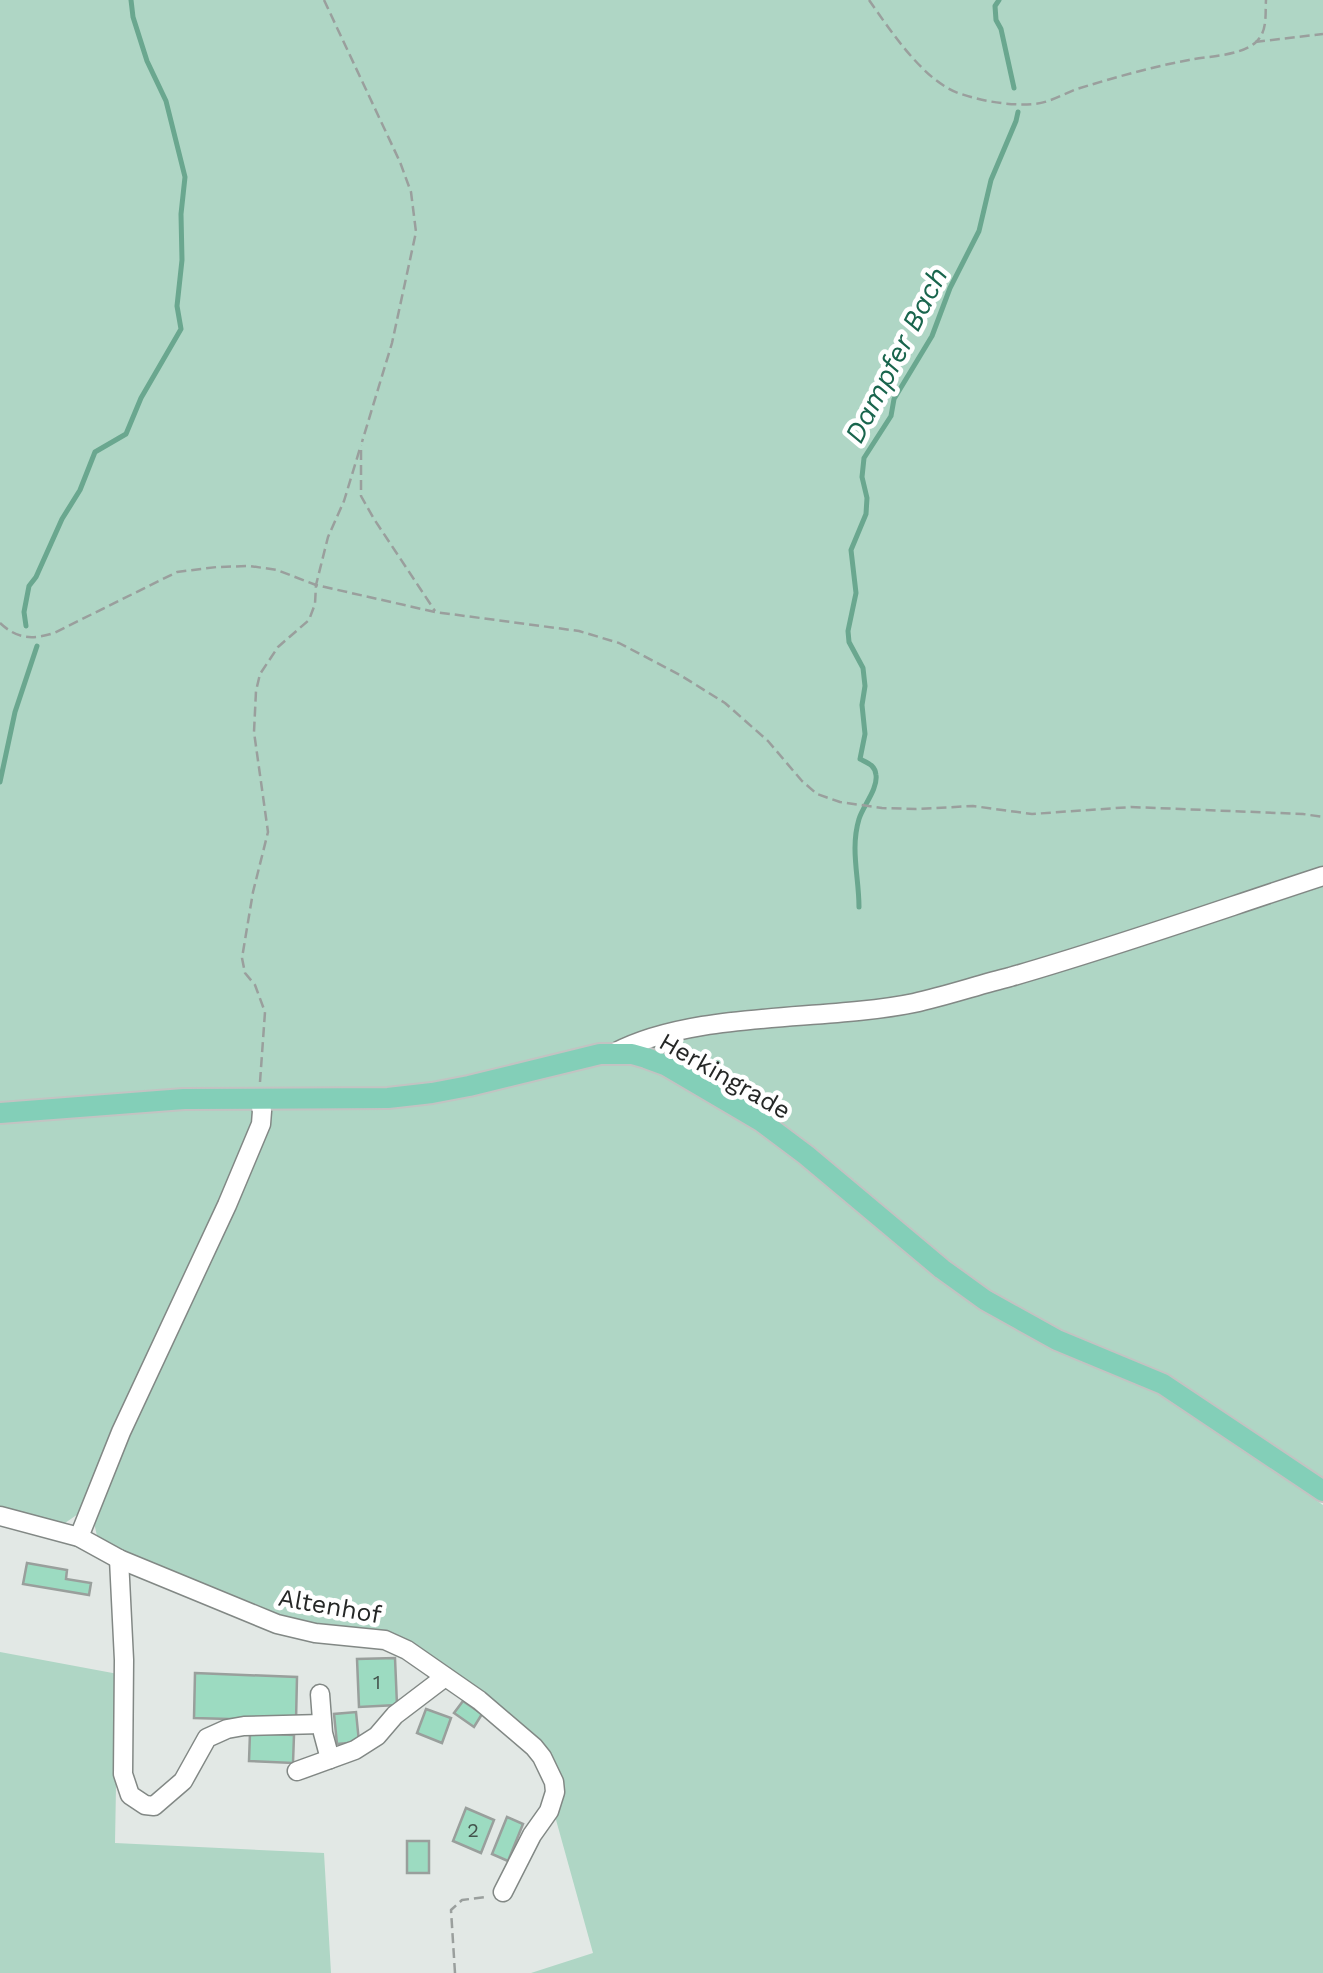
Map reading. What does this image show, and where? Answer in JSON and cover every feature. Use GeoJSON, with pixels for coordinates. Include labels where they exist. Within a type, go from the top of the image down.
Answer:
{"type":"FeatureCollection","features":[{"type":"Feature","properties":{"kind":"main road","name":"Herkingrade"},"geometry":{"type":"LineString","coordinates":[[0,1113],[184,1099],[388,1098],[432,1094],[585,1056],[632,1054],[665,1065],[762,1122],[806,1154],[942,1270],[985,1300],[1056,1340],[1163,1384],[1323,1492]]}},
{"type":"Feature","properties":{"kind":"street"},"geometry":{"type":"LineString","coordinates":[[614,1053],[636,1041],[717,1024],[864,1012],[918,1002],[1050,965],[1323,876]]}},
{"type":"Feature","properties":{"kind":"street"},"geometry":{"type":"LineString","coordinates":[[79,1536],[121,1432],[228,1205],[261,1124],[259,1098]]}},
{"type":"Feature","properties":{"kind":"street","name":"Altenhof"},"geometry":{"type":"LineString","coordinates":[[0,1516],[79,1536],[118,1559],[276,1624],[315,1633],[385,1640],[479,1700],[542,1757],[554,1782],[550,1811],[532,1835],[503,1892]]}},
{"type":"Feature","properties":{"kind":"street"},"geometry":{"type":"LineString","coordinates":[[118,1559],[124,1660],[123,1774],[130,1796],[154,1806],[183,1781],[207,1738],[228,1729],[322,1724]]}},
{"type":"Feature","properties":{"kind":"street"},"geometry":{"type":"LineString","coordinates":[[297,1771],[354,1750],[377,1736],[396,1715],[446,1677]]}},
{"type":"Feature","properties":{"kind":"street"},"geometry":{"type":"LineString","coordinates":[[320,1694],[330,1759]]}},
{"type":"Feature","properties":{"kind":"path"},"geometry":{"type":"LineString","coordinates":[[259,1098],[265,1012],[242,958],[252,892],[268,832],[254,706],[266,663],[309,620],[316,604],[316,584],[328,537],[344,501],[392,344],[416,232],[411,192],[400,162],[324,0]]}},
{"type":"Feature","properties":{"kind":"path"},"geometry":{"type":"LineString","coordinates":[[869,0],[933,78],[955,92],[1000,103],[1040,104],[1120,77],[1240,50],[1255,42],[1323,34]]}},
{"type":"Feature","properties":{"kind":"path"},"geometry":{"type":"LineString","coordinates":[[1255,42],[1265,30],[1266,0]]}},
{"type":"Feature","properties":{"kind":"path"},"geometry":{"type":"LineString","coordinates":[[361,444],[362,496],[435,612]]}},
{"type":"Feature","properties":{"kind":"path"},"geometry":{"type":"LineString","coordinates":[[0,623],[11,633],[38,638],[187,570],[250,566],[435,612],[579,631],[618,643],[725,702],[768,740],[802,782],[818,794],[840,802],[916,809],[972,806],[1032,814],[1131,806],[1323,817]]}},
{"type":"Feature","properties":{"kind":"path"},"geometry":{"type":"LineString","coordinates":[[455,1973],[451,1910],[462,1900],[503,1892]]}},
{"type":"Feature","properties":{"kind":"green space"},"geometry":{"type":"Polygon","coordinates":[[[0,0],[1323,0],[1323,1489],[1217,1415],[940,1273],[1162,1387],[1323,1505],[1323,1973],[531,1973],[593,1953],[553,1809],[562,1783],[421,1651],[390,1632],[320,1628],[292,1622],[121,1551],[97,1536],[93,1518],[81,1512],[65,1523],[0,1511],[0,1119],[198,1089],[0,1102],[0,0]]]}},
{"type":"Feature","properties":{"kind":"green space"},"geometry":{"type":"Polygon","coordinates":[[[0,1652],[118,1674],[115,1843],[324,1853],[331,1973],[0,1973],[0,1652]]]}},
{"type":"Feature","properties":{"kind":"building"},"geometry":{"type":"Polygon","coordinates":[[[27,1563],[67,1570],[66,1579],[91,1583],[89,1595],[23,1584],[27,1563]]]}},
{"type":"Feature","properties":{"kind":"building"},"geometry":{"type":"Polygon","coordinates":[[[395,1658],[397,1705],[359,1707],[357,1659],[395,1658]]]}},
{"type":"Feature","properties":{"kind":"building"},"geometry":{"type":"Polygon","coordinates":[[[195,1673],[297,1677],[296,1721],[194,1718],[195,1673]]]}},
{"type":"Feature","properties":{"kind":"building"},"geometry":{"type":"Polygon","coordinates":[[[463,1701],[482,1714],[474,1727],[454,1713],[463,1701]]]}},
{"type":"Feature","properties":{"kind":"building"},"geometry":{"type":"Polygon","coordinates":[[[426,1709],[451,1718],[442,1743],[417,1733],[426,1709]]]}},
{"type":"Feature","properties":{"kind":"building"},"geometry":{"type":"Polygon","coordinates":[[[356,1712],[359,1742],[337,1744],[334,1714],[356,1712]]]}},
{"type":"Feature","properties":{"kind":"building"},"geometry":{"type":"Polygon","coordinates":[[[250,1733],[294,1735],[293,1763],[249,1761],[250,1733]]]}},
{"type":"Feature","properties":{"kind":"building"},"geometry":{"type":"Polygon","coordinates":[[[466,1808],[494,1820],[481,1853],[453,1841],[466,1808]]]}},
{"type":"Feature","properties":{"kind":"building"},"geometry":{"type":"Polygon","coordinates":[[[507,1817],[523,1824],[508,1861],[492,1854],[507,1817]]]}},
{"type":"Feature","properties":{"kind":"building"},"geometry":{"type":"Polygon","coordinates":[[[407,1841],[429,1841],[429,1873],[407,1873],[407,1841]]]}},
{"type":"Feature","properties":{"kind":"waterway"},"geometry":{"type":"LineString","coordinates":[[26,626],[24,612],[29,586],[80,490],[95,452],[126,434],[141,398],[181,329],[177,306],[185,177],[166,101],[147,61],[131,0]]}},
{"type":"Feature","properties":{"kind":"waterway","name":"Dampfer Bach"},"geometry":{"type":"LineString","coordinates":[[999,0],[995,6],[996,20],[1014,88]]}},
{"type":"Feature","properties":{"kind":"waterway","name":"Dampfer Bach"},"geometry":{"type":"LineString","coordinates":[[859,907],[856,830],[876,780],[873,767],[860,759],[865,734],[865,686],[863,668],[849,642],[848,631],[856,593],[851,550],[866,514],[864,458],[891,416],[894,399],[932,336],[950,288],[979,231],[991,180],[1018,112]]}},
{"type":"Feature","properties":{"kind":"waterway"},"geometry":{"type":"LineString","coordinates":[[0,782],[15,712],[37,646]]}}]}
